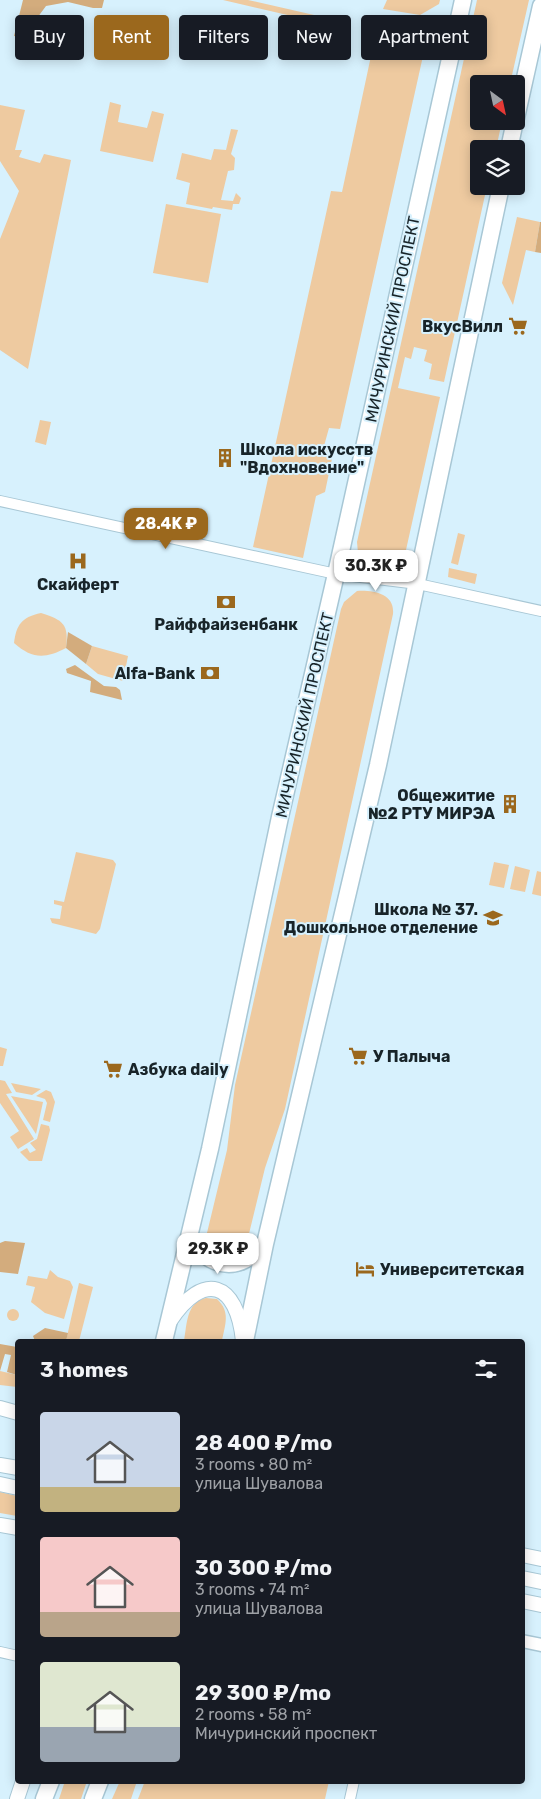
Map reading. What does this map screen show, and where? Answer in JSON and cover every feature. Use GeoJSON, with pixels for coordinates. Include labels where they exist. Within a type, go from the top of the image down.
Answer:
{"type":"FeatureCollection","features":[{"type":"Feature","properties":{"kind":"main road","name":"МИЧУРИНСКИЙ ПРОСПЕКТ"},"geometry":{"type":"LineString","coordinates":[[166,1333],[464,0]]}},
{"type":"Feature","properties":{"kind":"main road"},"geometry":{"type":"LineString","coordinates":[[525,78],[541,6]]}},
{"type":"Feature","properties":{"kind":"main road"},"geometry":{"type":"LineString","coordinates":[[244,1339],[378,765],[418,584],[499,195]]}},
{"type":"Feature","properties":{"kind":"main road"},"geometry":{"type":"LineString","coordinates":[[166,1333],[183,1303],[194,1294],[206,1289],[214,1289],[228,1297],[234,1304],[244,1339]]}},
{"type":"Feature","properties":{"kind":"main road"},"geometry":{"type":"LineString","coordinates":[[0,1408],[15,1412]]}},
{"type":"Feature","properties":{"kind":"main road"},"geometry":{"type":"LineString","coordinates":[[0,1465],[15,1468]]}},
{"type":"Feature","properties":{"kind":"main road"},"geometry":{"type":"LineString","coordinates":[[0,1484],[15,1487]]}},
{"type":"Feature","properties":{"kind":"main road"},"geometry":{"type":"LineString","coordinates":[[0,1525],[15,1528]]}},
{"type":"Feature","properties":{"kind":"main road"},"geometry":{"type":"LineString","coordinates":[[525,1556],[541,1559]]}},
{"type":"Feature","properties":{"kind":"main road"},"geometry":{"type":"LineString","coordinates":[[525,1579],[541,1582]]}},
{"type":"Feature","properties":{"kind":"main road"},"geometry":{"type":"LineString","coordinates":[[525,1602],[541,1605]]}},
{"type":"Feature","properties":{"kind":"main road"},"geometry":{"type":"LineString","coordinates":[[17,1799],[23,1784]]}},
{"type":"Feature","properties":{"kind":"main road"},"geometry":{"type":"LineString","coordinates":[[44,1799],[50,1784]]}},
{"type":"Feature","properties":{"kind":"main road"},"geometry":{"type":"LineString","coordinates":[[93,1799],[99,1784]]}},
{"type":"Feature","properties":{"kind":"street"},"geometry":{"type":"LineString","coordinates":[[0,501],[336,574],[418,584],[541,611]]}},
{"type":"Feature","properties":{"kind":"street"},"geometry":{"type":"LineString","coordinates":[[191,1228],[191,1238],[197,1250],[206,1259],[218,1265],[231,1266],[244,1263],[255,1256],[265,1244]]}},
{"type":"Feature","properties":{"kind":"street"},"geometry":{"type":"LineString","coordinates":[[525,1642],[541,1645]]}},
{"type":"Feature","properties":{"kind":"street"},"geometry":{"type":"LineString","coordinates":[[0,1652],[15,1655]]}},
{"type":"Feature","properties":{"kind":"street"},"geometry":{"type":"LineString","coordinates":[[350,1799],[353,1784]]}},
{"type":"Feature","properties":{"kind":"shaded area"},"geometry":{"type":"Polygon","coordinates":[[[23,0],[104,0],[102,8],[93,8],[68,2],[46,6],[39,15],[19,15],[23,0]]]}},
{"type":"Feature","properties":{"kind":"shaded area"},"geometry":{"type":"Polygon","coordinates":[[[223,0],[248,0],[314,15],[288,15],[223,0]]]}},
{"type":"Feature","properties":{"kind":"shaded area"},"geometry":{"type":"Polygon","coordinates":[[[387,0],[440,0],[439,4],[420,15],[383,9],[387,0]]]}},
{"type":"Feature","properties":{"kind":"shaded area"},"geometry":{"type":"Polygon","coordinates":[[[477,0],[529,0],[512,75],[470,75],[470,130],[500,130],[498,140],[470,140],[470,195],[485,195],[444,382],[429,379],[432,364],[424,361],[427,350],[414,347],[411,359],[405,357],[398,388],[440,397],[406,550],[396,559],[389,562],[382,564],[369,562],[358,553],[357,542],[464,60],[487,60],[487,15],[474,15],[477,0]]]}},
{"type":"Feature","properties":{"kind":"shaded area"},"geometry":{"type":"Polygon","coordinates":[[[370,60],[422,60],[340,429],[329,428],[324,446],[334,449],[325,492],[316,496],[303,558],[253,547],[331,191],[342,192],[370,60]]]}},
{"type":"Feature","properties":{"kind":"shaded area"},"geometry":{"type":"Polygon","coordinates":[[[110,102],[121,105],[118,122],[147,128],[152,111],[164,114],[153,162],[100,151],[110,102]]]}},
{"type":"Feature","properties":{"kind":"shaded area"},"geometry":{"type":"Polygon","coordinates":[[[0,105],[25,110],[15,150],[22,150],[19,157],[40,163],[44,154],[71,160],[28,369],[0,350],[0,239],[19,191],[0,161],[0,105]]]}},
{"type":"Feature","properties":{"kind":"shaded area"},"geometry":{"type":"Polygon","coordinates":[[[231,129],[238,130],[231,154],[235,158],[234,170],[228,171],[221,200],[233,201],[236,193],[241,198],[239,204],[233,204],[232,210],[213,207],[212,209],[186,204],[190,183],[176,179],[182,153],[211,160],[214,149],[226,150],[231,129]]]}},
{"type":"Feature","properties":{"kind":"shaded area"},"geometry":{"type":"Polygon","coordinates":[[[166,204],[221,214],[208,283],[153,273],[166,204]]]}},
{"type":"Feature","properties":{"kind":"shaded area"},"geometry":{"type":"Polygon","coordinates":[[[517,217],[540,222],[535,252],[526,250],[513,305],[502,283],[517,217]]]}},
{"type":"Feature","properties":{"kind":"shaded area"},"geometry":{"type":"Polygon","coordinates":[[[541,222],[541,253],[535,252],[541,222]]]}},
{"type":"Feature","properties":{"kind":"shaded area"},"geometry":{"type":"Polygon","coordinates":[[[40,420],[51,422],[46,445],[35,442],[40,420]]]}},
{"type":"Feature","properties":{"kind":"shaded area"},"geometry":{"type":"Polygon","coordinates":[[[458,533],[465,535],[458,565],[451,563],[458,533]]]}},
{"type":"Feature","properties":{"kind":"shaded area"},"geometry":{"type":"Polygon","coordinates":[[[449,568],[477,574],[475,584],[448,577],[449,568]]]}},
{"type":"Feature","properties":{"kind":"shaded area"},"geometry":{"type":"Polygon","coordinates":[[[357,591],[370,591],[387,598],[393,607],[393,614],[285,1109],[265,1168],[247,1242],[236,1255],[222,1259],[210,1251],[206,1237],[227,1150],[235,1085],[341,609],[344,602],[357,591]]]}},
{"type":"Feature","properties":{"kind":"shaded area"},"geometry":{"type":"Polygon","coordinates":[[[41,613],[55,618],[63,624],[67,640],[66,648],[52,654],[39,656],[27,652],[14,643],[16,631],[21,623],[29,617],[41,613]]]}},
{"type":"Feature","properties":{"kind":"shaded area"},"geometry":{"type":"Polygon","coordinates":[[[68,632],[92,646],[86,664],[66,648],[68,632]]]}},
{"type":"Feature","properties":{"kind":"shaded area"},"geometry":{"type":"Polygon","coordinates":[[[92,646],[128,656],[123,681],[98,674],[86,664],[92,646]]]}},
{"type":"Feature","properties":{"kind":"shaded area"},"geometry":{"type":"Polygon","coordinates":[[[75,665],[104,686],[116,687],[120,690],[122,700],[90,692],[91,681],[67,673],[66,669],[75,665]]]}},
{"type":"Feature","properties":{"kind":"shaded area"},"geometry":{"type":"Polygon","coordinates":[[[76,852],[113,860],[116,864],[100,929],[96,934],[52,923],[50,918],[60,919],[62,906],[54,904],[54,900],[64,902],[76,852]]]}},
{"type":"Feature","properties":{"kind":"shaded area"},"geometry":{"type":"Polygon","coordinates":[[[494,862],[509,865],[504,888],[489,885],[494,862]]]}},
{"type":"Feature","properties":{"kind":"shaded area"},"geometry":{"type":"Polygon","coordinates":[[[515,866],[530,870],[525,892],[510,889],[515,866]]]}},
{"type":"Feature","properties":{"kind":"shaded area"},"geometry":{"type":"Polygon","coordinates":[[[537,871],[541,872],[541,896],[532,894],[537,871]]]}},
{"type":"Feature","properties":{"kind":"shaded area"},"geometry":{"type":"Polygon","coordinates":[[[0,1047],[7,1049],[3,1066],[0,1066],[0,1047]]]}},
{"type":"Feature","properties":{"kind":"shaded area"},"geometry":{"type":"Polygon","coordinates":[[[0,1080],[5,1081],[12,1093],[6,1094],[34,1139],[18,1149],[10,1137],[19,1131],[0,1103],[0,1080]]]}},
{"type":"Feature","properties":{"kind":"shaded area"},"geometry":{"type":"Polygon","coordinates":[[[11,1083],[41,1089],[32,1095],[16,1092],[11,1083]]]}},
{"type":"Feature","properties":{"kind":"shaded area"},"geometry":{"type":"Polygon","coordinates":[[[46,1090],[51,1092],[55,1102],[50,1122],[43,1120],[47,1103],[45,1099],[36,1096],[46,1090]]]}},
{"type":"Feature","properties":{"kind":"shaded area"},"geometry":{"type":"Polygon","coordinates":[[[11,1096],[43,1102],[36,1134],[11,1096]]]}},
{"type":"Feature","properties":{"kind":"shaded area"},"geometry":{"type":"Polygon","coordinates":[[[41,1124],[49,1126],[50,1130],[42,1161],[29,1161],[20,1152],[27,1148],[30,1153],[36,1150],[30,1143],[37,1139],[41,1124]]]}},
{"type":"Feature","properties":{"kind":"shaded area"},"geometry":{"type":"Polygon","coordinates":[[[5,1241],[25,1243],[18,1274],[0,1272],[0,1243],[5,1241]]]}},
{"type":"Feature","properties":{"kind":"shaded area"},"geometry":{"type":"Polygon","coordinates":[[[50,1270],[58,1277],[70,1281],[73,1287],[64,1319],[45,1313],[31,1302],[35,1287],[26,1285],[28,1276],[47,1279],[50,1270]]]}},
{"type":"Feature","properties":{"kind":"shaded area"},"geometry":{"type":"Polygon","coordinates":[[[79,1283],[93,1287],[80,1339],[66,1339],[79,1283]]]}},
{"type":"Feature","properties":{"kind":"shaded area"},"geometry":{"type":"Polygon","coordinates":[[[206,1298],[217,1299],[224,1309],[226,1319],[222,1339],[184,1339],[191,1309],[199,1300],[206,1298]]]}},
{"type":"Feature","properties":{"kind":"shaded area"},"geometry":{"type":"Polygon","coordinates":[[[11,1309],[15,1309],[19,1315],[15,1321],[11,1321],[7,1317],[7,1313],[11,1309]]]}},
{"type":"Feature","properties":{"kind":"shaded area"},"geometry":{"type":"Polygon","coordinates":[[[45,1328],[68,1333],[66,1339],[34,1339],[33,1336],[45,1328]]]}},
{"type":"Feature","properties":{"kind":"shaded area"},"geometry":{"type":"Polygon","coordinates":[[[0,1344],[15,1347],[15,1374],[7,1372],[11,1355],[5,1354],[0,1371],[0,1344]]]}},
{"type":"Feature","properties":{"kind":"shaded area"},"geometry":{"type":"Polygon","coordinates":[[[0,1371],[15,1375],[15,1387],[0,1385],[0,1371]]]}},
{"type":"Feature","properties":{"kind":"shaded area"},"geometry":{"type":"Polygon","coordinates":[[[0,1492],[15,1496],[15,1516],[0,1513],[0,1492]]]}},
{"type":"Feature","properties":{"kind":"shaded area"},"geometry":{"type":"Polygon","coordinates":[[[64,1784],[86,1784],[81,1799],[59,1799],[64,1784]]]}},
{"type":"Feature","properties":{"kind":"shaded area"},"geometry":{"type":"Polygon","coordinates":[[[119,1784],[136,1784],[131,1799],[112,1799],[119,1784]]]}},
{"type":"Feature","properties":{"kind":"shaded area"},"geometry":{"type":"Polygon","coordinates":[[[144,1784],[328,1784],[325,1799],[138,1799],[144,1784]]]}},
{"type":"Feature","properties":{"kind":"place","name":"ВкусВилл"},"geometry":{"type":"Point","coordinates":[518,326]}},
{"type":"Feature","properties":{"kind":"place","name":"Школа искусств \"Вдохновение\""},"geometry":{"type":"Point","coordinates":[225,458]}},
{"type":"Feature","properties":{"kind":"place","name":"Скайферт"},"geometry":{"type":"Point","coordinates":[78,561]}},
{"type":"Feature","properties":{"kind":"place","name":"Райффайзенбанк"},"geometry":{"type":"Point","coordinates":[226,602]}},
{"type":"Feature","properties":{"kind":"place","name":"Alfa-Bank"},"geometry":{"type":"Point","coordinates":[210,673]}},
{"type":"Feature","properties":{"kind":"place","name":"Общежитие №2 РТУ МИРЭА"},"geometry":{"type":"Point","coordinates":[510,804]}},
{"type":"Feature","properties":{"kind":"place","name":"Школа № 37. Дошкольное отделение"},"geometry":{"type":"Point","coordinates":[493,918]}},
{"type":"Feature","properties":{"kind":"place","name":"У Палыча"},"geometry":{"type":"Point","coordinates":[358,1056]}},
{"type":"Feature","properties":{"kind":"place","name":"Азбука daily"},"geometry":{"type":"Point","coordinates":[113,1069]}},
{"type":"Feature","properties":{"kind":"place","name":"Университетская"},"geometry":{"type":"Point","coordinates":[365,1269]}}]}
